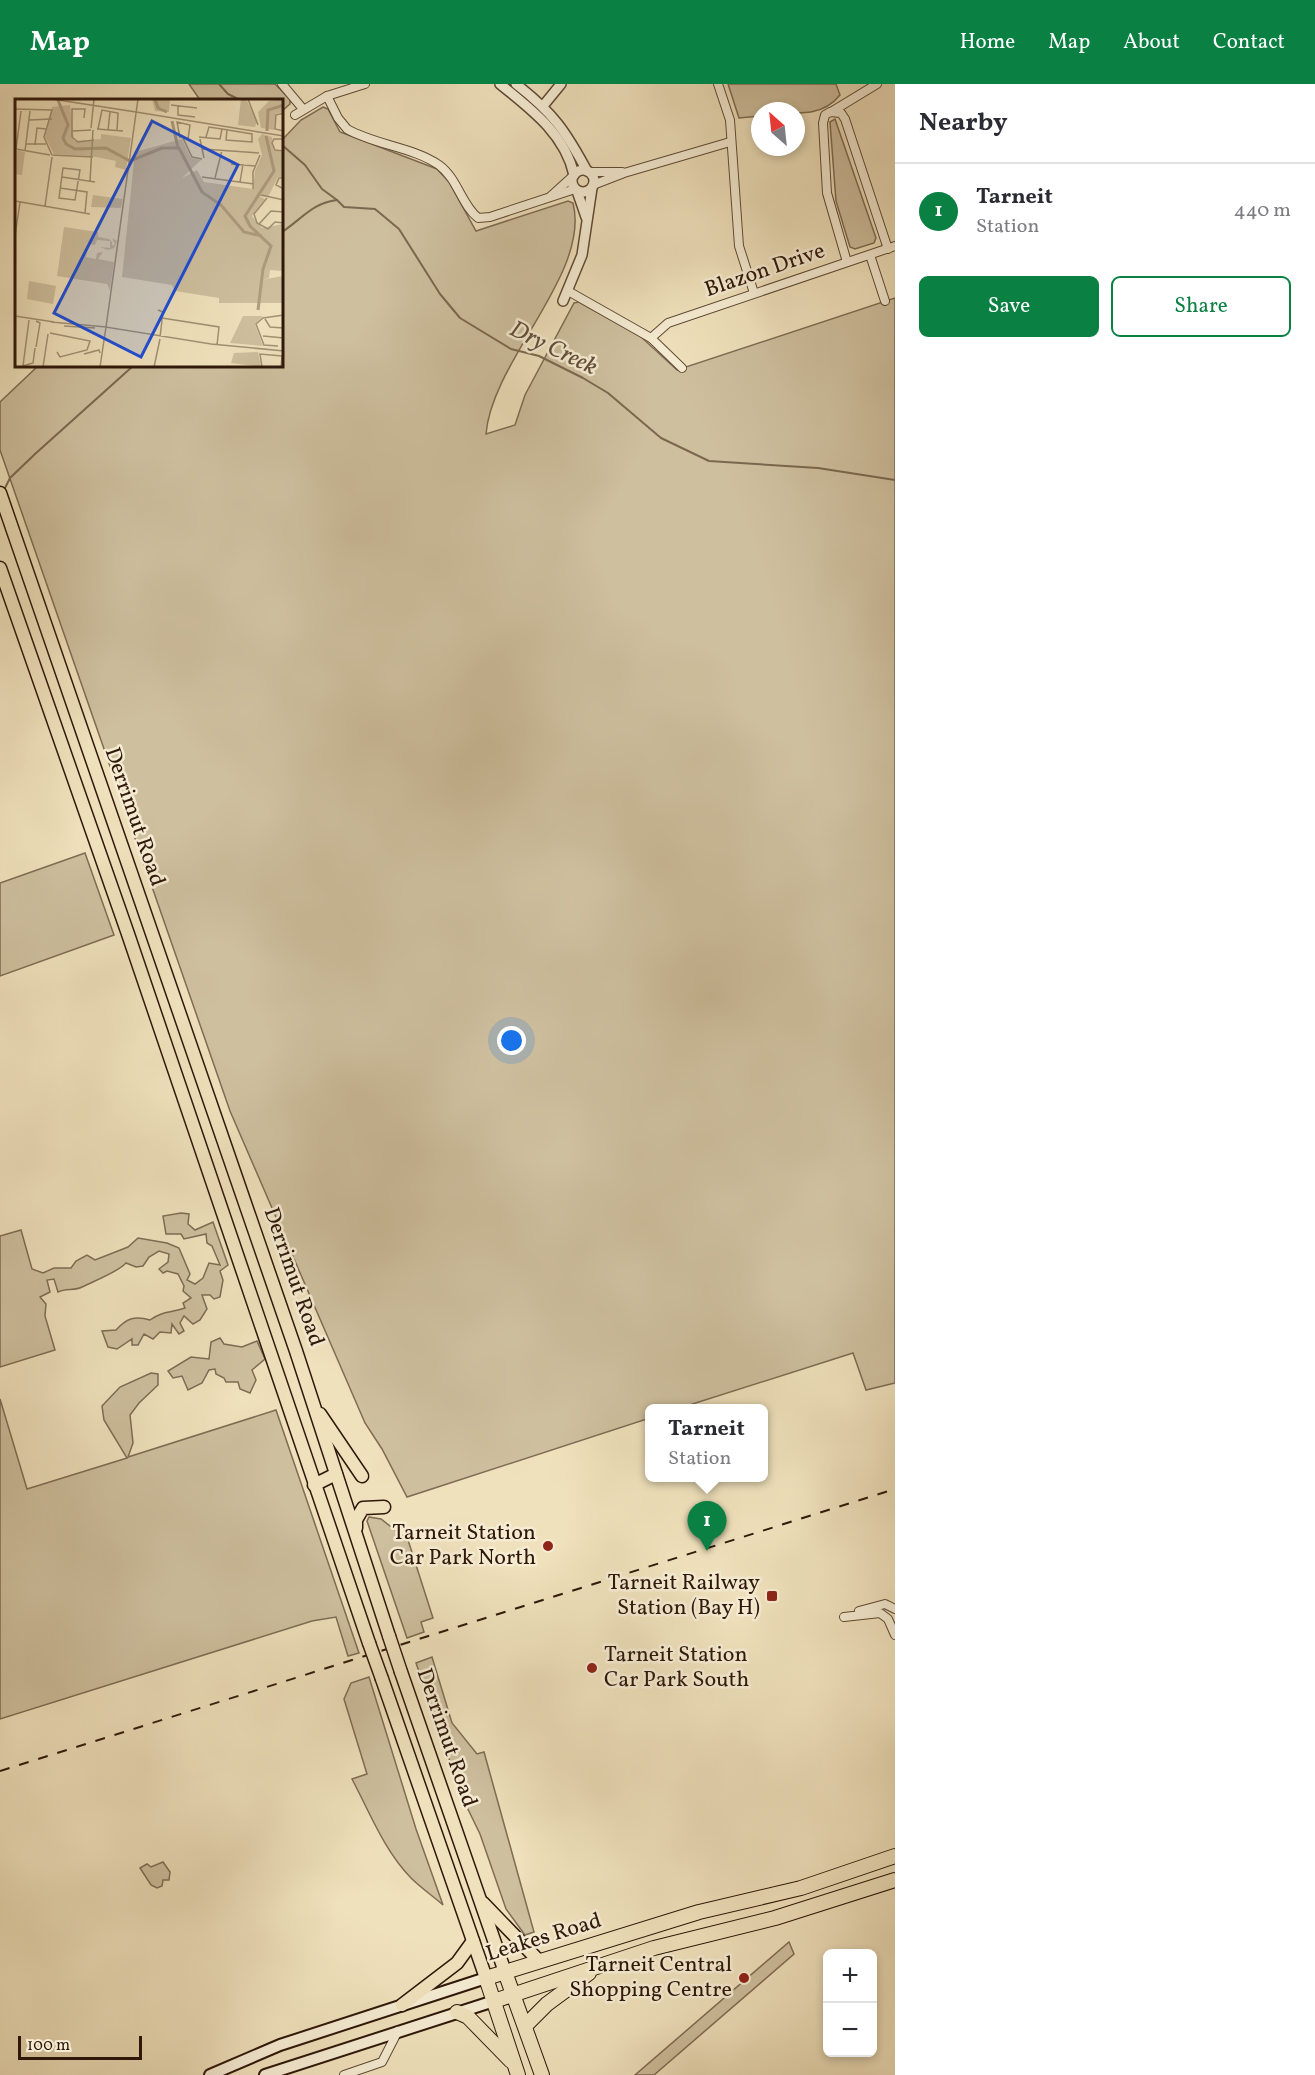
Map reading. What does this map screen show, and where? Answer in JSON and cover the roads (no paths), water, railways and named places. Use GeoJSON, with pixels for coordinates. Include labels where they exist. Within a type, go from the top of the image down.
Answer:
{"type":"FeatureCollection","features":[{"type":"Feature","properties":{"kind":"highway","name":"Leakes Road"},"geometry":{"type":"LineString","coordinates":[[486,1978],[699,1912],[801,1888],[895,1856]]}},
{"type":"Feature","properties":{"kind":"highway","name":"Leakes Road"},"geometry":{"type":"LineString","coordinates":[[494,2001],[598,1966],[695,1937],[775,1918],[895,1880]]}},
{"type":"Feature","properties":{"kind":"highway"},"geometry":{"type":"LineString","coordinates":[[526,2025],[547,2004],[598,1966]]}},
{"type":"Feature","properties":{"kind":"highway","name":"Derrimut Road"},"geometry":{"type":"LineString","coordinates":[[506,1972],[542,2075]]}},
{"type":"Feature","properties":{"kind":"highway","name":"Derrimut Road"},"geometry":{"type":"LineString","coordinates":[[486,1978],[517,2071]]}},
{"type":"Feature","properties":{"kind":"highway"},"geometry":{"type":"LineString","coordinates":[[457,2012],[468,2017],[517,2071]]}},
{"type":"Feature","properties":{"kind":"main road","name":"Derrimut Road"},"geometry":{"type":"LineString","coordinates":[[0,493],[314,1406],[401,1672],[506,1972]]}},
{"type":"Feature","properties":{"kind":"main road","name":"Derrimut Road"},"geometry":{"type":"LineString","coordinates":[[0,568],[261,1321],[314,1485],[486,1978]]}},
{"type":"Feature","properties":{"kind":"main road"},"geometry":{"type":"LineString","coordinates":[[314,1406],[362,1476]]}},
{"type":"Feature","properties":{"kind":"main road"},"geometry":{"type":"LineString","coordinates":[[314,1485],[338,1480]]}},
{"type":"Feature","properties":{"kind":"main road"},"geometry":{"type":"LineString","coordinates":[[357,1536],[356,1520],[360,1511],[376,1505],[384,1507]]}},
{"type":"Feature","properties":{"kind":"main road"},"geometry":{"type":"LineString","coordinates":[[480,1900],[539,1961]]}},
{"type":"Feature","properties":{"kind":"main road"},"geometry":{"type":"LineString","coordinates":[[402,2005],[457,1963],[473,1941]]}},
{"type":"Feature","properties":{"kind":"main road","name":"Leakes Road"},"geometry":{"type":"LineString","coordinates":[[210,2075],[280,2045],[486,1978]]}},
{"type":"Feature","properties":{"kind":"main road","name":"Leakes Road"},"geometry":{"type":"LineString","coordinates":[[265,2075],[494,2001]]}},
{"type":"Feature","properties":{"kind":"street"},"geometry":{"type":"LineString","coordinates":[[282,84],[303,109]]}},
{"type":"Feature","properties":{"kind":"street"},"geometry":{"type":"LineString","coordinates":[[295,115],[327,96],[364,84]]}},
{"type":"Feature","properties":{"kind":"street"},"geometry":{"type":"LineString","coordinates":[[500,84],[537,114],[555,134],[568,156],[586,219]]}},
{"type":"Feature","properties":{"kind":"street"},"geometry":{"type":"LineString","coordinates":[[516,84],[543,106],[566,132],[593,178],[582,255],[563,301]]}},
{"type":"Feature","properties":{"kind":"street"},"geometry":{"type":"LineString","coordinates":[[543,106],[561,84]]}},
{"type":"Feature","properties":{"kind":"street"},"geometry":{"type":"LineString","coordinates":[[718,84],[730,120],[739,246],[754,293]]}},
{"type":"Feature","properties":{"kind":"street"},"geometry":{"type":"LineString","coordinates":[[847,262],[827,193],[823,123],[825,115],[837,113],[852,98],[877,84]]}},
{"type":"Feature","properties":{"kind":"street"},"geometry":{"type":"LineString","coordinates":[[327,96],[338,118],[347,129],[439,165],[452,177],[471,212],[478,218],[490,217],[576,190],[583,193],[624,172],[730,142]]}},
{"type":"Feature","properties":{"kind":"street"},"geometry":{"type":"LineString","coordinates":[[837,113],[852,98]]}},
{"type":"Feature","properties":{"kind":"street"},"geometry":{"type":"LineString","coordinates":[[837,113],[891,248]]}},
{"type":"Feature","properties":{"kind":"street"},"geometry":{"type":"LineString","coordinates":[[550,197],[580,171],[624,172]]}},
{"type":"Feature","properties":{"kind":"street","name":"Blazon Drive"},"geometry":{"type":"LineString","coordinates":[[651,338],[668,323],[891,248]]}},
{"type":"Feature","properties":{"kind":"street"},"geometry":{"type":"LineString","coordinates":[[870,255],[885,301]]}},
{"type":"Feature","properties":{"kind":"street"},"geometry":{"type":"LineString","coordinates":[[568,291],[651,338],[682,368]]}},
{"type":"Feature","properties":{"kind":"street"},"geometry":{"type":"LineString","coordinates":[[895,1610],[889,1604],[880,1604],[844,1617],[880,1613],[888,1619],[895,1635]]}},
{"type":"Feature","properties":{"kind":"street"},"geometry":{"type":"LineString","coordinates":[[344,2075],[382,2062],[398,2031]]}},
{"type":"Feature","properties":{"kind":"waterway"},"geometry":{"type":"LineString","coordinates":[[219,84],[228,94],[238,99]]}},
{"type":"Feature","properties":{"kind":"waterway"},"geometry":{"type":"LineString","coordinates":[[284,147],[305,165],[322,189],[337,200]]}},
{"type":"Feature","properties":{"kind":"waterway","name":"Dry Creek"},"geometry":{"type":"LineString","coordinates":[[284,230],[314,208],[328,202],[337,200],[344,207],[375,209],[399,229],[440,294],[460,318],[511,349],[539,356],[583,378],[608,393],[661,438],[709,461],[818,468],[895,480]]}},
{"type":"Feature","properties":{"kind":"waterway","name":"Dry Creek"},"geometry":{"type":"LineString","coordinates":[[4,490],[10,478],[131,368]]}},
{"type":"Feature","properties":{"kind":"railway"},"geometry":{"type":"LineString","coordinates":[[0,1771],[895,1489]]}},
{"type":"Feature","properties":{"kind":"place","name":"Tarneit Station Car Park North"},"geometry":{"type":"Point","coordinates":[548,1546]}},
{"type":"Feature","properties":{"kind":"place","name":"Tarneit"},"geometry":{"type":"Point","coordinates":[707,1551]}},
{"type":"Feature","properties":{"kind":"place","name":"Tarneit Railway Station (Bay H)"},"geometry":{"type":"Point","coordinates":[772,1596]}},
{"type":"Feature","properties":{"kind":"place","name":"Tarneit Station Car Park South"},"geometry":{"type":"Point","coordinates":[592,1668]}},
{"type":"Feature","properties":{"kind":"place","name":"Tarneit Central Shopping Centre"},"geometry":{"type":"Point","coordinates":[744,1978]}}]}
